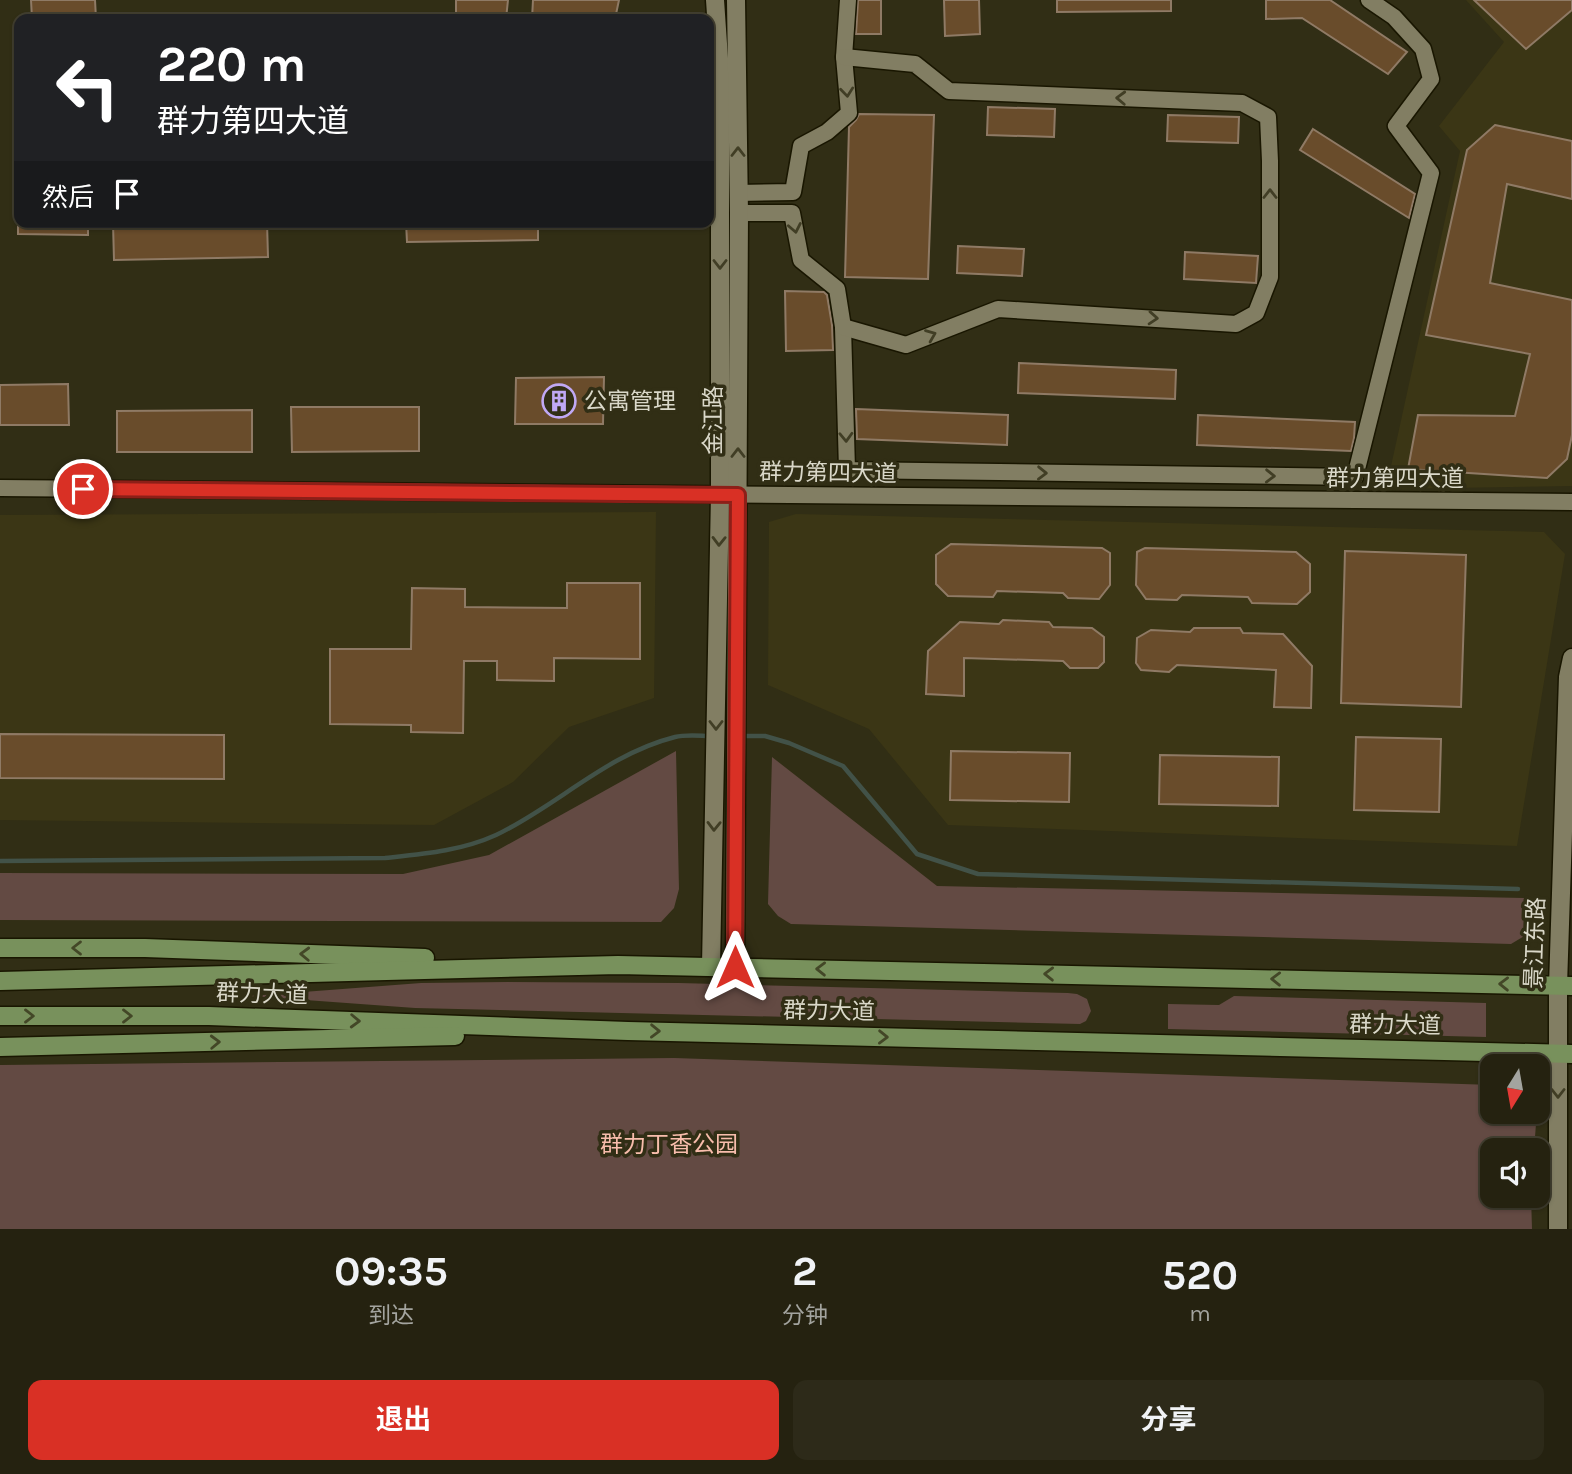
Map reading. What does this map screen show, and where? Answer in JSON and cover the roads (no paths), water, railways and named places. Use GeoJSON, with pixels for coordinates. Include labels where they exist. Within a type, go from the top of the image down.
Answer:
{"type":"FeatureCollection","features":[{"type":"Feature","properties":{"kind":"main road"},"geometry":{"type":"LineString","coordinates":[[0,948],[145,948],[618,965]]}},
{"type":"Feature","properties":{"kind":"main road","name":"群力大道"},"geometry":{"type":"LineString","coordinates":[[0,981],[618,965],[1565,986]]}},
{"type":"Feature","properties":{"kind":"main road","name":"群力大道"},"geometry":{"type":"LineString","coordinates":[[0,1016],[208,1016],[628,1031],[1565,1054]]}},
{"type":"Feature","properties":{"kind":"main road"},"geometry":{"type":"LineString","coordinates":[[0,1047],[628,1031]]}},
{"type":"Feature","properties":{"kind":"street","name":"金江路"},"geometry":{"type":"LineString","coordinates":[[715,0],[720,73],[735,693],[735,967]]}},
{"type":"Feature","properties":{"kind":"street","name":"金江路"},"geometry":{"type":"LineString","coordinates":[[711,966],[716,693],[729,494],[739,213],[736,0]]}},
{"type":"Feature","properties":{"kind":"street"},"geometry":{"type":"LineString","coordinates":[[738,192],[793,192],[802,146],[827,132],[849,113],[844,57],[848,0]]}},
{"type":"Feature","properties":{"kind":"street"},"geometry":{"type":"LineString","coordinates":[[739,213],[792,213],[801,260],[837,289],[843,327],[847,470],[1355,477],[1431,173],[1396,126],[1431,79],[1423,49],[1394,17],[1369,0]]}},
{"type":"Feature","properties":{"kind":"street"},"geometry":{"type":"LineString","coordinates":[[843,327],[906,345],[998,309],[1236,324],[1256,313],[1270,277],[1268,117],[1242,103],[949,92],[915,64],[844,57]]}},
{"type":"Feature","properties":{"kind":"street","name":"群力第四大道"},"geometry":{"type":"LineString","coordinates":[[0,488],[1572,502]]}},
{"type":"Feature","properties":{"kind":"street","name":"景江东路"},"geometry":{"type":"LineString","coordinates":[[1558,1229],[1565,1054],[1568,677],[1572,658]]}},
{"type":"Feature","properties":{"kind":"waterway"},"geometry":{"type":"LineString","coordinates":[[0,861],[385,858],[442,851],[496,835],[627,755],[650,745],[679,736],[712,736]]}},
{"type":"Feature","properties":{"kind":"waterway"},"geometry":{"type":"LineString","coordinates":[[742,736],[765,736],[789,743],[843,766],[917,854],[978,874],[1518,889]]}},
{"type":"Feature","properties":{"kind":"place","name":"公寓管理"},"geometry":{"type":"Point","coordinates":[559,401]}},
{"type":"Feature","properties":{"kind":"park label","name":"群力丁香公园"},"geometry":{"type":"Point","coordinates":[669,1144]}}]}
